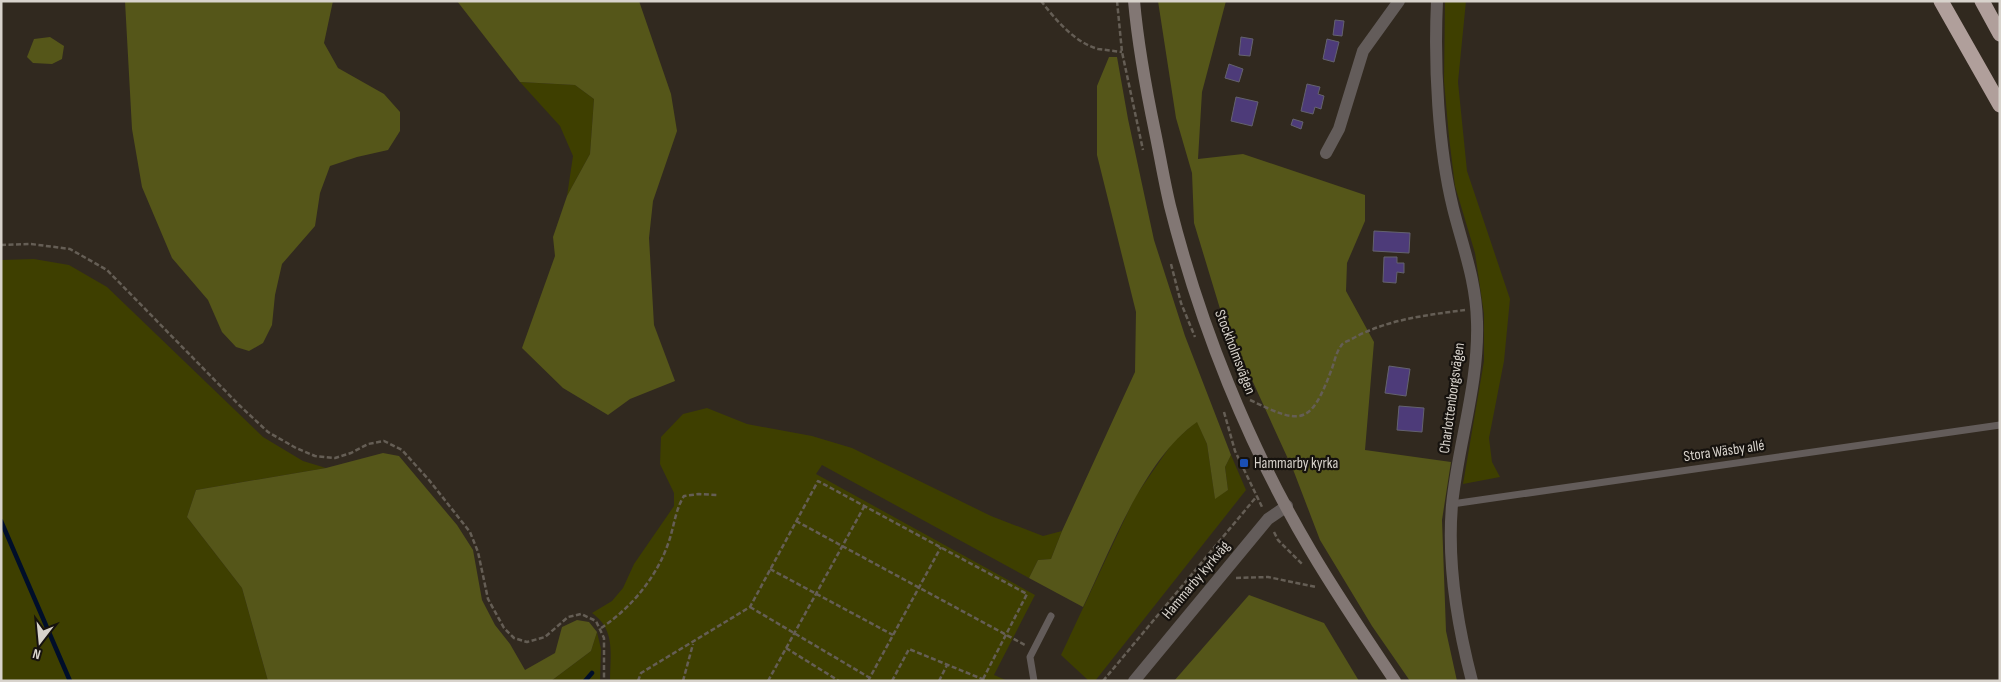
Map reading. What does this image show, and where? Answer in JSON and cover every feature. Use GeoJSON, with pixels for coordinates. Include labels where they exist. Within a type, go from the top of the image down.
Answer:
{"type":"FeatureCollection","features":[{"type":"Feature","properties":{"kind":"highway"},"geometry":{"type":"LineString","coordinates":[[1941,1],[2000,105]]}},
{"type":"Feature","properties":{"kind":"highway"},"geometry":{"type":"LineString","coordinates":[[1982,1],[2000,34]]}},
{"type":"Feature","properties":{"kind":"street","name":"Stockholmsvägen"},"geometry":{"type":"LineString","coordinates":[[1134,1],[1141,52],[1169,204],[1184,258],[1237,405],[1310,549],[1340,599],[1394,681]]}},
{"type":"Feature","properties":{"kind":"street"},"geometry":{"type":"LineString","coordinates":[[1326,153],[1339,129],[1363,51],[1399,1]]}},
{"type":"Feature","properties":{"kind":"street","name":"Charlottenborgsvägen"},"geometry":{"type":"LineString","coordinates":[[1437,1],[1438,83],[1444,154],[1453,208],[1474,283],[1476,308],[1477,356],[1452,504],[1450,542],[1452,579],[1458,624],[1472,681]]}},
{"type":"Feature","properties":{"kind":"street","name":"Hammarby kyrkväg"},"geometry":{"type":"LineString","coordinates":[[1134,681],[1268,519],[1287,506]]}},
{"type":"Feature","properties":{"kind":"lane","name":"Stora Wäsby allé"},"geometry":{"type":"LineString","coordinates":[[1452,504],[2000,425]]}},
{"type":"Feature","properties":{"kind":"lane"},"geometry":{"type":"LineString","coordinates":[[1034,681],[1030,657],[1051,616]]}},
{"type":"Feature","properties":{"kind":"path"},"geometry":{"type":"LineString","coordinates":[[1041,1],[1057,22],[1082,41],[1097,48],[1122,52],[1141,52]]}},
{"type":"Feature","properties":{"kind":"path"},"geometry":{"type":"LineString","coordinates":[[1,245],[31,244],[70,249],[108,270],[239,405],[268,432],[296,448],[316,456],[335,458],[351,453],[368,444],[384,441],[402,450],[429,480],[470,532],[478,552],[488,598],[504,628],[514,638],[527,642],[544,637],[568,617],[581,614],[596,621],[601,628],[604,638],[604,681]]}},
{"type":"Feature","properties":{"kind":"path"},"geometry":{"type":"LineString","coordinates":[[1250,400],[1282,415],[1296,418],[1309,412],[1318,401],[1341,346],[1366,331],[1383,326],[1424,315],[1476,308]]}},
{"type":"Feature","properties":{"kind":"path"},"geometry":{"type":"LineString","coordinates":[[638,681],[641,673],[694,643],[750,607],[818,480],[1027,594],[983,680]]}},
{"type":"Feature","properties":{"kind":"path"},"geometry":{"type":"LineString","coordinates":[[601,628],[624,611],[642,590],[667,546],[678,506],[684,496],[699,494],[717,495]]}},
{"type":"Feature","properties":{"kind":"path"},"geometry":{"type":"LineString","coordinates":[[1102,681],[1257,496]]}},
{"type":"Feature","properties":{"kind":"path"},"geometry":{"type":"LineString","coordinates":[[768,681],[865,505]]}},
{"type":"Feature","properties":{"kind":"path"},"geometry":{"type":"LineString","coordinates":[[796,522],[1034,650]]}},
{"type":"Feature","properties":{"kind":"path"},"geometry":{"type":"LineString","coordinates":[[750,607],[869,679],[941,547]]}},
{"type":"Feature","properties":{"kind":"path"},"geometry":{"type":"LineString","coordinates":[[770,569],[893,635]]}},
{"type":"Feature","properties":{"kind":"path"},"geometry":{"type":"LineString","coordinates":[[1218,578],[1268,577],[1316,587]]}},
{"type":"Feature","properties":{"kind":"path"},"geometry":{"type":"LineString","coordinates":[[683,681],[694,643]]}},
{"type":"Feature","properties":{"kind":"path"},"geometry":{"type":"LineString","coordinates":[[786,648],[840,681]]}},
{"type":"Feature","properties":{"kind":"path"},"geometry":{"type":"LineString","coordinates":[[892,681],[909,649],[987,681]]}},
{"type":"Feature","properties":{"kind":"path"},"geometry":{"type":"LineString","coordinates":[[939,681],[947,665]]}},
{"type":"Feature","properties":{"kind":"shaded area"},"geometry":{"type":"Polygon","coordinates":[[[125,1],[333,1],[324,43],[338,68],[384,94],[400,112],[400,131],[388,150],[330,166],[320,193],[315,226],[282,264],[275,295],[272,325],[263,343],[249,351],[236,347],[222,332],[208,300],[172,258],[142,187],[132,129],[125,1]]]}},
{"type":"Feature","properties":{"kind":"shaded area"},"geometry":{"type":"Polygon","coordinates":[[[457,1],[639,1],[671,94],[677,131],[653,201],[649,238],[654,325],[675,381],[630,399],[608,415],[563,388],[522,348],[555,256],[553,237],[567,196],[590,154],[594,99],[575,85],[520,82],[457,1]]]}},
{"type":"Feature","properties":{"kind":"shaded area"},"geometry":{"type":"Polygon","coordinates":[[[1158,1],[1226,1],[1202,92],[1198,159],[1243,154],[1365,195],[1365,221],[1347,263],[1346,291],[1374,342],[1365,450],[1451,462],[1442,520],[1446,631],[1457,681],[1410,681],[1372,626],[1320,540],[1294,472],[1221,312],[1194,223],[1192,173],[1176,118],[1158,1]]]}},
{"type":"Feature","properties":{"kind":"shaded area"},"geometry":{"type":"Polygon","coordinates":[[[1445,1],[1466,1],[1458,82],[1467,171],[1510,299],[1504,361],[1489,438],[1492,462],[1500,477],[1463,484],[1484,361],[1484,314],[1475,253],[1455,186],[1444,81],[1445,1]]]}},
{"type":"Feature","properties":{"kind":"shaded area"},"geometry":{"type":"Polygon","coordinates":[[[50,37],[64,46],[62,59],[52,64],[33,63],[27,57],[34,39],[50,37]]]}},
{"type":"Feature","properties":{"kind":"shaded area"},"geometry":{"type":"Polygon","coordinates":[[[1109,57],[1117,57],[1128,119],[1154,240],[1185,336],[1231,455],[1225,467],[1228,490],[1215,499],[1207,444],[1197,422],[1178,438],[1161,458],[1145,482],[1117,533],[1083,607],[1029,578],[1038,560],[1051,559],[1135,372],[1136,312],[1097,155],[1097,86],[1109,57]]]}},
{"type":"Feature","properties":{"kind":"shaded area"},"geometry":{"type":"Polygon","coordinates":[[[520,82],[575,85],[594,99],[590,154],[567,196],[573,156],[560,126],[520,82]]]}},
{"type":"Feature","properties":{"kind":"shaded area"},"geometry":{"type":"Polygon","coordinates":[[[34,259],[69,265],[107,287],[263,437],[303,461],[326,468],[196,490],[187,517],[242,588],[268,681],[1,681],[1,260],[34,259]]]}},
{"type":"Feature","properties":{"kind":"shaded area"},"geometry":{"type":"Polygon","coordinates":[[[707,408],[747,424],[812,436],[852,448],[991,516],[1043,536],[1062,531],[1051,559],[1038,560],[1029,578],[822,465],[816,474],[1035,595],[994,675],[1008,681],[610,681],[611,652],[608,635],[600,620],[592,613],[612,601],[623,588],[634,564],[674,506],[674,493],[660,464],[661,437],[683,414],[707,408]]]}},
{"type":"Feature","properties":{"kind":"shaded area"},"geometry":{"type":"Polygon","coordinates":[[[1197,421],[1207,444],[1215,498],[1228,490],[1225,467],[1231,455],[1246,490],[1095,681],[1089,681],[1061,655],[1135,497],[1173,442],[1197,421]]]}},
{"type":"Feature","properties":{"kind":"shaded area"},"geometry":{"type":"Polygon","coordinates":[[[383,453],[399,456],[457,525],[473,550],[482,600],[495,625],[510,644],[525,670],[555,653],[562,627],[577,620],[589,622],[597,632],[591,651],[551,681],[268,681],[242,588],[187,517],[196,490],[326,468],[383,453]]]}},
{"type":"Feature","properties":{"kind":"shaded area"},"geometry":{"type":"Polygon","coordinates":[[[1249,595],[1324,623],[1359,681],[1174,681],[1249,595]]]}},
{"type":"Feature","properties":{"kind":"shaded area"},"geometry":{"type":"Polygon","coordinates":[[[597,632],[601,649],[600,681],[551,681],[591,651],[597,632]]]}},
{"type":"Feature","properties":{"kind":"building"},"geometry":{"type":"Polygon","coordinates":[[[1335,20],[1344,21],[1342,36],[1333,35],[1335,20]]]}},
{"type":"Feature","properties":{"kind":"building"},"geometry":{"type":"Polygon","coordinates":[[[1241,37],[1253,39],[1250,56],[1239,55],[1241,37]]]}},
{"type":"Feature","properties":{"kind":"building"},"geometry":{"type":"Polygon","coordinates":[[[1327,39],[1339,42],[1334,62],[1323,59],[1327,39]]]}},
{"type":"Feature","properties":{"kind":"building"},"geometry":{"type":"Polygon","coordinates":[[[1229,64],[1243,69],[1239,82],[1225,78],[1229,64]]]}},
{"type":"Feature","properties":{"kind":"building"},"geometry":{"type":"Polygon","coordinates":[[[1307,84],[1320,87],[1318,94],[1324,96],[1321,109],[1315,107],[1313,114],[1301,111],[1307,84]]]}},
{"type":"Feature","properties":{"kind":"building"},"geometry":{"type":"Polygon","coordinates":[[[1236,97],[1258,102],[1252,126],[1231,121],[1236,97]]]}},
{"type":"Feature","properties":{"kind":"building"},"geometry":{"type":"Polygon","coordinates":[[[1293,119],[1303,122],[1301,129],[1291,125],[1293,119]]]}},
{"type":"Feature","properties":{"kind":"building"},"geometry":{"type":"Polygon","coordinates":[[[1374,231],[1410,233],[1409,253],[1373,251],[1374,231]]]}},
{"type":"Feature","properties":{"kind":"building"},"geometry":{"type":"Polygon","coordinates":[[[1384,257],[1397,257],[1397,263],[1404,263],[1404,273],[1397,272],[1396,283],[1383,282],[1384,257]]]}},
{"type":"Feature","properties":{"kind":"building"},"geometry":{"type":"Polygon","coordinates":[[[1389,366],[1410,369],[1406,396],[1385,393],[1389,366]]]}},
{"type":"Feature","properties":{"kind":"building"},"geometry":{"type":"Polygon","coordinates":[[[1399,406],[1424,408],[1422,432],[1397,430],[1399,406]]]}},
{"type":"Feature","properties":{"kind":"waterway"},"geometry":{"type":"LineString","coordinates":[[1,521],[70,681]]}},
{"type":"Feature","properties":{"kind":"waterway"},"geometry":{"type":"LineString","coordinates":[[585,681],[592,673]]}},
{"type":"Feature","properties":{"kind":"place","name":"Hammarby kyrka"},"geometry":{"type":"Point","coordinates":[1244,463]}}]}
